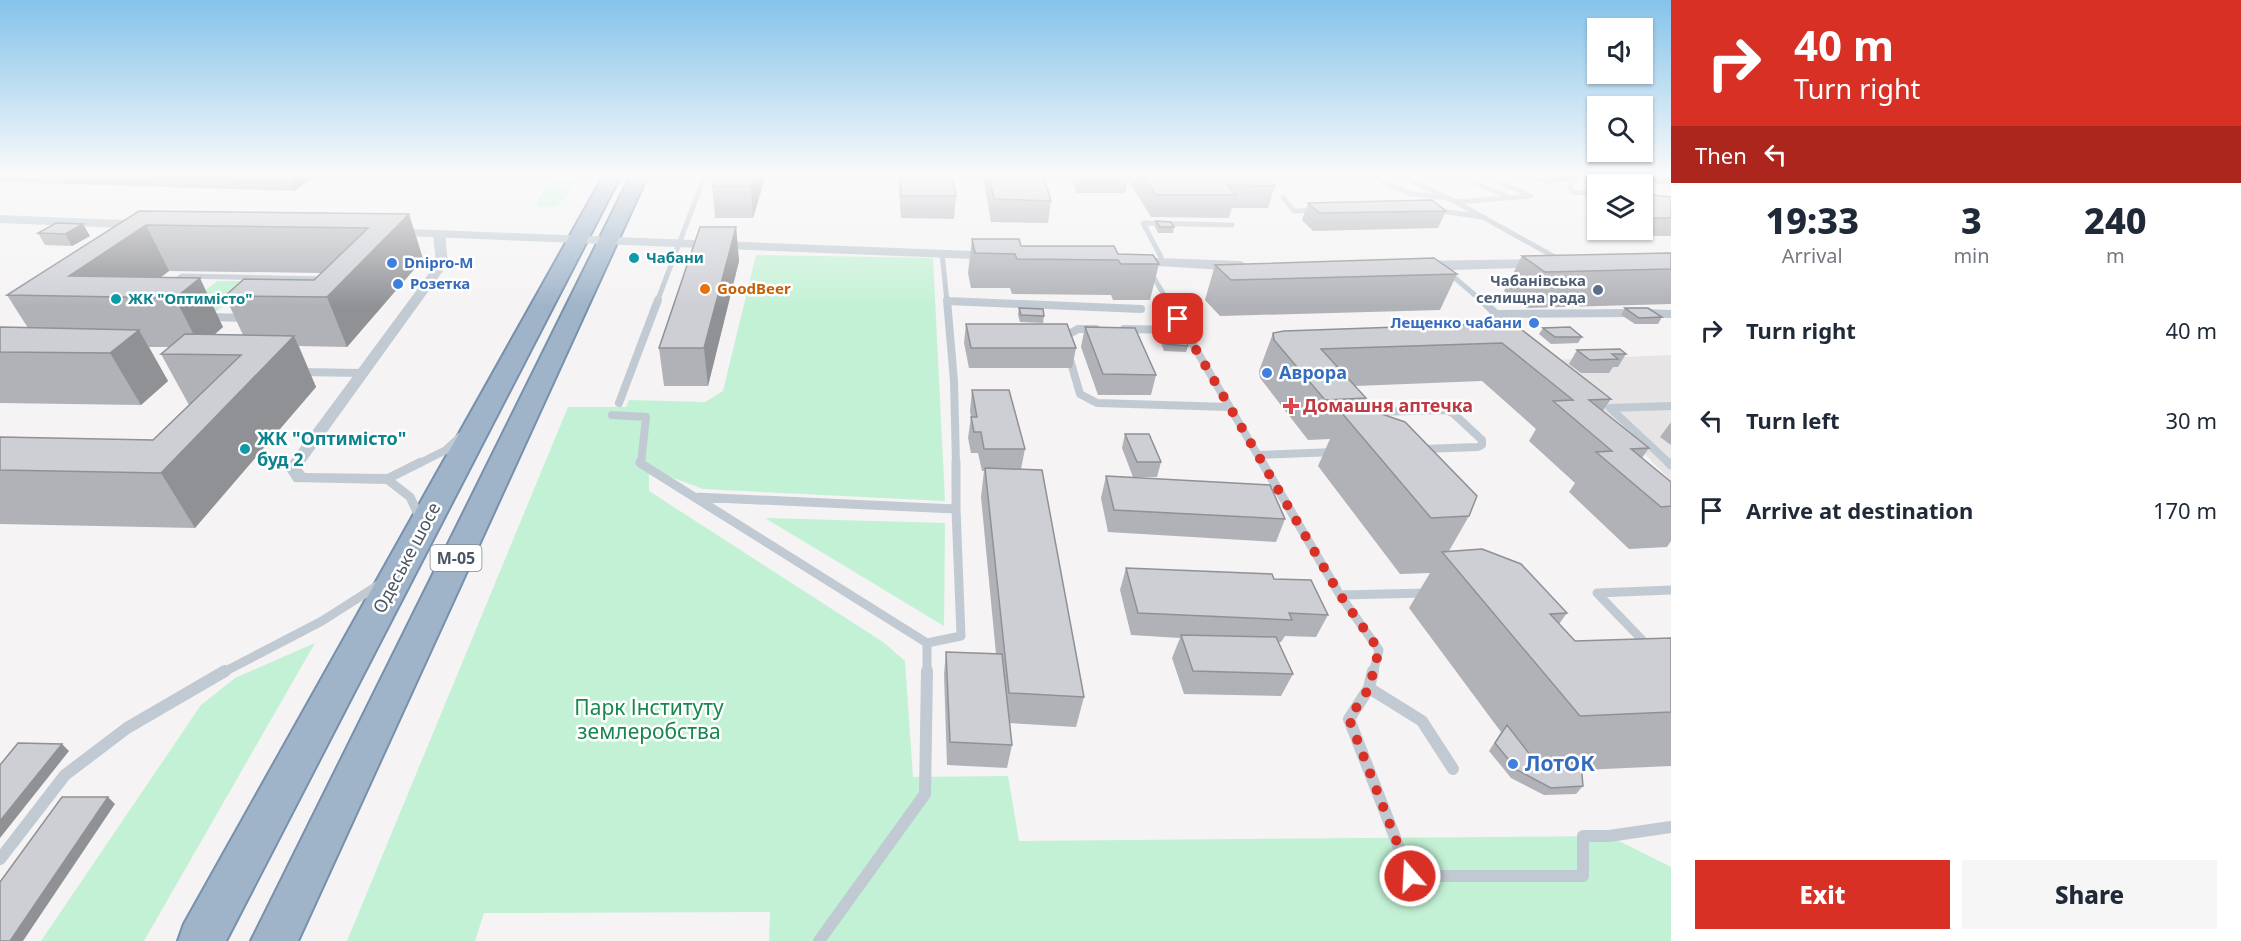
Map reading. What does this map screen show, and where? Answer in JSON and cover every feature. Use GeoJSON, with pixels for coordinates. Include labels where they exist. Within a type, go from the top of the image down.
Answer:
{"type":"FeatureCollection","features":[{"type":"Feature","properties":{"kind":"highway","name":"Одеське шосе"},"geometry":{"type":"LineString","coordinates":[[274,941],[595,238],[600,219]]}},
{"type":"Feature","properties":{"kind":"highway","name":"Одеське шосе"},"geometry":{"type":"LineString","coordinates":[[201,941],[483,416],[609,219]]}},
{"type":"Feature","properties":{"kind":"street"},"geometry":{"type":"LineString","coordinates":[[0,219],[159,225]]}},
{"type":"Feature","properties":{"kind":"street"},"geometry":{"type":"LineString","coordinates":[[369,231],[1014,256]]}},
{"type":"Feature","properties":{"kind":"street"},"geometry":{"type":"LineString","coordinates":[[387,479],[300,478],[293,468],[442,264],[439,233]]}},
{"type":"Feature","properties":{"kind":"street"},"geometry":{"type":"LineString","coordinates":[[1109,260],[1251,266]]}},
{"type":"Feature","properties":{"kind":"street"},"geometry":{"type":"LineString","coordinates":[[1396,267],[1573,263]]}},
{"type":"Feature","properties":{"kind":"lane"},"geometry":{"type":"LineString","coordinates":[[619,403],[690,219]]}},
{"type":"Feature","properties":{"kind":"lane"},"geometry":{"type":"LineString","coordinates":[[1488,219],[1573,263]]}},
{"type":"Feature","properties":{"kind":"lane"},"geometry":{"type":"LineString","coordinates":[[1161,257],[1143,223],[1232,225]]}},
{"type":"Feature","properties":{"kind":"lane"},"geometry":{"type":"LineString","coordinates":[[612,415],[646,417],[640,463],[927,643],[961,636],[956,446],[948,301],[942,253]]}},
{"type":"Feature","properties":{"kind":"lane"},"geometry":{"type":"LineString","coordinates":[[1144,262],[1340,595],[1379,650],[1369,688],[1349,719],[1410,876],[1583,876],[1583,836],[1609,836],[1671,827]]}},
{"type":"Feature","properties":{"kind":"lane"},"geometry":{"type":"LineString","coordinates":[[1441,266],[1498,314],[1521,340]]}},
{"type":"Feature","properties":{"kind":"lane"},"geometry":{"type":"LineString","coordinates":[[164,289],[182,276],[331,279]]}},
{"type":"Feature","properties":{"kind":"lane"},"geometry":{"type":"LineString","coordinates":[[948,301],[1141,309]]}},
{"type":"Feature","properties":{"kind":"lane"},"geometry":{"type":"LineString","coordinates":[[1498,314],[1671,314]]}},
{"type":"Feature","properties":{"kind":"lane"},"geometry":{"type":"LineString","coordinates":[[197,317],[254,318]]}},
{"type":"Feature","properties":{"kind":"lane"},"geometry":{"type":"LineString","coordinates":[[1102,329],[1078,329],[1064,337],[1080,394],[1097,403],[1229,406]]}},
{"type":"Feature","properties":{"kind":"lane"},"geometry":{"type":"LineString","coordinates":[[1113,329],[1184,330]]}},
{"type":"Feature","properties":{"kind":"lane"},"geometry":{"type":"LineString","coordinates":[[293,372],[361,373]]}},
{"type":"Feature","properties":{"kind":"lane"},"geometry":{"type":"LineString","coordinates":[[1671,406],[1610,408],[1671,465]]}},
{"type":"Feature","properties":{"kind":"lane"},"geometry":{"type":"LineString","coordinates":[[1377,426],[1370,417],[1375,412],[1439,409],[1454,414],[1482,440],[1482,445],[1478,447],[1408,450]]}},
{"type":"Feature","properties":{"kind":"lane"},"geometry":{"type":"LineString","coordinates":[[423,528],[410,496],[387,479],[446,450],[483,416]]}},
{"type":"Feature","properties":{"kind":"lane"},"geometry":{"type":"LineString","coordinates":[[1258,455],[1350,452]]}},
{"type":"Feature","properties":{"kind":"lane"},"geometry":{"type":"LineString","coordinates":[[695,497],[956,509]]}},
{"type":"Feature","properties":{"kind":"lane"},"geometry":{"type":"LineString","coordinates":[[0,860],[66,775],[127,728],[237,664],[322,621],[398,573]]}},
{"type":"Feature","properties":{"kind":"lane"},"geometry":{"type":"LineString","coordinates":[[1653,651],[1597,592],[1671,590]]}},
{"type":"Feature","properties":{"kind":"lane"},"geometry":{"type":"LineString","coordinates":[[1340,595],[1433,593]]}},
{"type":"Feature","properties":{"kind":"lane"},"geometry":{"type":"LineString","coordinates":[[819,941],[925,794],[927,643]]}},
{"type":"Feature","properties":{"kind":"lane"},"geometry":{"type":"LineString","coordinates":[[1369,688],[1422,721],[1453,769]]}},
{"type":"Feature","properties":{"kind":"shaded area"},"geometry":{"type":"Polygon","coordinates":[[[1671,355],[1671,481],[1554,360],[1671,355]]]}},
{"type":"Feature","properties":{"kind":"green space","name":"Парк Інституту землеробства"},"geometry":{"type":"Polygon","coordinates":[[[756,255],[933,258],[945,501],[703,489],[649,469],[649,491],[883,642],[905,661],[913,777],[1008,776],[1019,841],[1609,836],[1671,867],[1671,941],[769,941],[770,912],[484,913],[475,941],[347,941],[568,407],[626,407],[629,400],[705,402],[723,391],[756,255]]]}},
{"type":"Feature","properties":{"kind":"green space"},"geometry":{"type":"Polygon","coordinates":[[[217,281],[251,281],[217,311],[181,311],[217,281]]]}},
{"type":"Feature","properties":{"kind":"green space"},"geometry":{"type":"Polygon","coordinates":[[[765,518],[945,523],[944,626],[765,518]]]}},
{"type":"Feature","properties":{"kind":"green space"},"geometry":{"type":"Polygon","coordinates":[[[315,643],[144,941],[41,941],[201,705],[235,678],[315,643]]]}},
{"type":"Feature","properties":{"kind":"building"},"geometry":{"type":"Polygon","coordinates":[[[127,219],[404,219],[327,297],[225,296],[244,279],[314,280],[368,228],[146,225],[69,276],[200,278],[175,298],[7,295],[127,219]]]}},
{"type":"Feature","properties":{"kind":"building"},"geometry":{"type":"Polygon","coordinates":[[[1156,221],[1171,222],[1174,227],[1160,227],[1156,221]]]}},
{"type":"Feature","properties":{"kind":"building"},"geometry":{"type":"Polygon","coordinates":[[[56,223],[83,224],[65,234],[38,233],[56,223]]]}},
{"type":"Feature","properties":{"kind":"building"},"geometry":{"type":"Polygon","coordinates":[[[700,227],[736,227],[704,348],[659,348],[700,227]]]}},
{"type":"Feature","properties":{"kind":"building"},"geometry":{"type":"Polygon","coordinates":[[[972,239],[1019,239],[1021,246],[1114,246],[1118,254],[1153,255],[1159,264],[1121,264],[1118,260],[1017,259],[1015,254],[975,253],[972,239]]]}},
{"type":"Feature","properties":{"kind":"building"},"geometry":{"type":"Polygon","coordinates":[[[1671,253],[1671,269],[1545,272],[1522,256],[1671,253]]]}},
{"type":"Feature","properties":{"kind":"building"},"geometry":{"type":"Polygon","coordinates":[[[1434,258],[1457,274],[1231,280],[1215,265],[1434,258]]]}},
{"type":"Feature","properties":{"kind":"building"},"geometry":{"type":"Polygon","coordinates":[[[1019,308],[1043,309],[1044,316],[1021,315],[1019,308]]]}},
{"type":"Feature","properties":{"kind":"building"},"geometry":{"type":"Polygon","coordinates":[[[1625,308],[1648,308],[1662,317],[1639,318],[1625,308]]]}},
{"type":"Feature","properties":{"kind":"building"},"geometry":{"type":"Polygon","coordinates":[[[1513,323],[1611,399],[1589,400],[1649,448],[1631,449],[1671,482],[1671,506],[1661,507],[1596,452],[1612,451],[1553,401],[1573,400],[1502,343],[1321,349],[1366,398],[1325,400],[1274,340],[1273,333],[1513,323]]]}},
{"type":"Feature","properties":{"kind":"building"},"geometry":{"type":"Polygon","coordinates":[[[966,324],[1067,324],[1076,348],[971,348],[966,324]]]}},
{"type":"Feature","properties":{"kind":"building"},"geometry":{"type":"Polygon","coordinates":[[[0,327],[139,330],[110,353],[0,352],[0,327]]]}},
{"type":"Feature","properties":{"kind":"building"},"geometry":{"type":"Polygon","coordinates":[[[1085,327],[1135,328],[1156,375],[1103,374],[1085,327]]]}},
{"type":"Feature","properties":{"kind":"building"},"geometry":{"type":"Polygon","coordinates":[[[1570,327],[1582,337],[1555,337],[1543,328],[1570,327]]]}},
{"type":"Feature","properties":{"kind":"building"},"geometry":{"type":"Polygon","coordinates":[[[185,334],[294,336],[161,473],[0,470],[0,437],[153,440],[241,355],[161,354],[185,334]]]}},
{"type":"Feature","properties":{"kind":"building"},"geometry":{"type":"Polygon","coordinates":[[[1163,336],[1185,337],[1188,346],[1166,344],[1163,336]]]}},
{"type":"Feature","properties":{"kind":"building"},"geometry":{"type":"Polygon","coordinates":[[[1620,349],[1626,354],[1612,354],[1618,359],[1590,360],[1577,350],[1620,349]]]}},
{"type":"Feature","properties":{"kind":"building"},"geometry":{"type":"Polygon","coordinates":[[[972,390],[1009,390],[1025,449],[984,449],[981,432],[974,432],[971,417],[977,417],[972,390]]]}},
{"type":"Feature","properties":{"kind":"building"},"geometry":{"type":"Polygon","coordinates":[[[1373,411],[1405,422],[1477,496],[1469,516],[1431,518],[1341,412],[1373,411]]]}},
{"type":"Feature","properties":{"kind":"building"},"geometry":{"type":"Polygon","coordinates":[[[1125,434],[1149,434],[1161,462],[1137,462],[1125,434]]]}},
{"type":"Feature","properties":{"kind":"building"},"geometry":{"type":"Polygon","coordinates":[[[985,468],[1042,470],[1084,697],[1009,693],[985,468]]]}},
{"type":"Feature","properties":{"kind":"building"},"geometry":{"type":"Polygon","coordinates":[[[1106,476],[1270,485],[1285,519],[1114,510],[1106,476]]]}},
{"type":"Feature","properties":{"kind":"building"},"geometry":{"type":"Polygon","coordinates":[[[1482,549],[1521,564],[1567,613],[1550,614],[1575,641],[1671,638],[1671,712],[1580,716],[1442,552],[1482,549]]]}},
{"type":"Feature","properties":{"kind":"building"},"geometry":{"type":"Polygon","coordinates":[[[1126,568],[1272,574],[1274,579],[1311,580],[1328,615],[1289,613],[1292,620],[1138,613],[1126,568]]]}},
{"type":"Feature","properties":{"kind":"building"},"geometry":{"type":"Polygon","coordinates":[[[1181,635],[1276,637],[1293,674],[1193,671],[1181,635]]]}},
{"type":"Feature","properties":{"kind":"building"},"geometry":{"type":"Polygon","coordinates":[[[946,652],[1002,654],[1012,745],[950,742],[946,652]]]}},
{"type":"Feature","properties":{"kind":"building"},"geometry":{"type":"Polygon","coordinates":[[[1507,725],[1538,765],[1581,763],[1583,786],[1551,788],[1517,770],[1495,743],[1507,725]]]}},
{"type":"Feature","properties":{"kind":"building"},"geometry":{"type":"Polygon","coordinates":[[[18,743],[62,744],[0,821],[0,765],[18,743]]]}},
{"type":"Feature","properties":{"kind":"building"},"geometry":{"type":"Polygon","coordinates":[[[62,797],[108,797],[10,941],[0,941],[0,882],[62,797]]]}},
{"type":"Feature","properties":{"kind":"place","name":"Чабани"},"geometry":{"type":"Point","coordinates":[634,258]}},
{"type":"Feature","properties":{"kind":"place","name":"Dnipro-M"},"geometry":{"type":"Point","coordinates":[392,263]}},
{"type":"Feature","properties":{"kind":"place","name":"Розетка"},"geometry":{"type":"Point","coordinates":[398,284]}},
{"type":"Feature","properties":{"kind":"place","name":"GoodBeer"},"geometry":{"type":"Point","coordinates":[705,289]}},
{"type":"Feature","properties":{"kind":"place","name":"Чабанівська селищна рада"},"geometry":{"type":"Point","coordinates":[1598,290]}},
{"type":"Feature","properties":{"kind":"place","name":"ЖК \"Оптимісто\""},"geometry":{"type":"Point","coordinates":[116,299]}},
{"type":"Feature","properties":{"kind":"place","name":"Лещенко чабани"},"geometry":{"type":"Point","coordinates":[1534,323]}},
{"type":"Feature","properties":{"kind":"place","name":"Аврора"},"geometry":{"type":"Point","coordinates":[1267,373]}},
{"type":"Feature","properties":{"kind":"place","name":"Домашня аптечка"},"geometry":{"type":"Point","coordinates":[1291,406]}},
{"type":"Feature","properties":{"kind":"place","name":"ЖК \"Оптимісто\" буд 2"},"geometry":{"type":"Point","coordinates":[245,449]}},
{"type":"Feature","properties":{"kind":"place","name":"ЛотОК"},"geometry":{"type":"Point","coordinates":[1513,764]}},
{"type":"Feature","properties":{"kind":"route"},"geometry":{"type":"LineString","coordinates":[[1178,319],[1340,595],[1379,650],[1369,688],[1349,719],[1410,876]]}}]}
